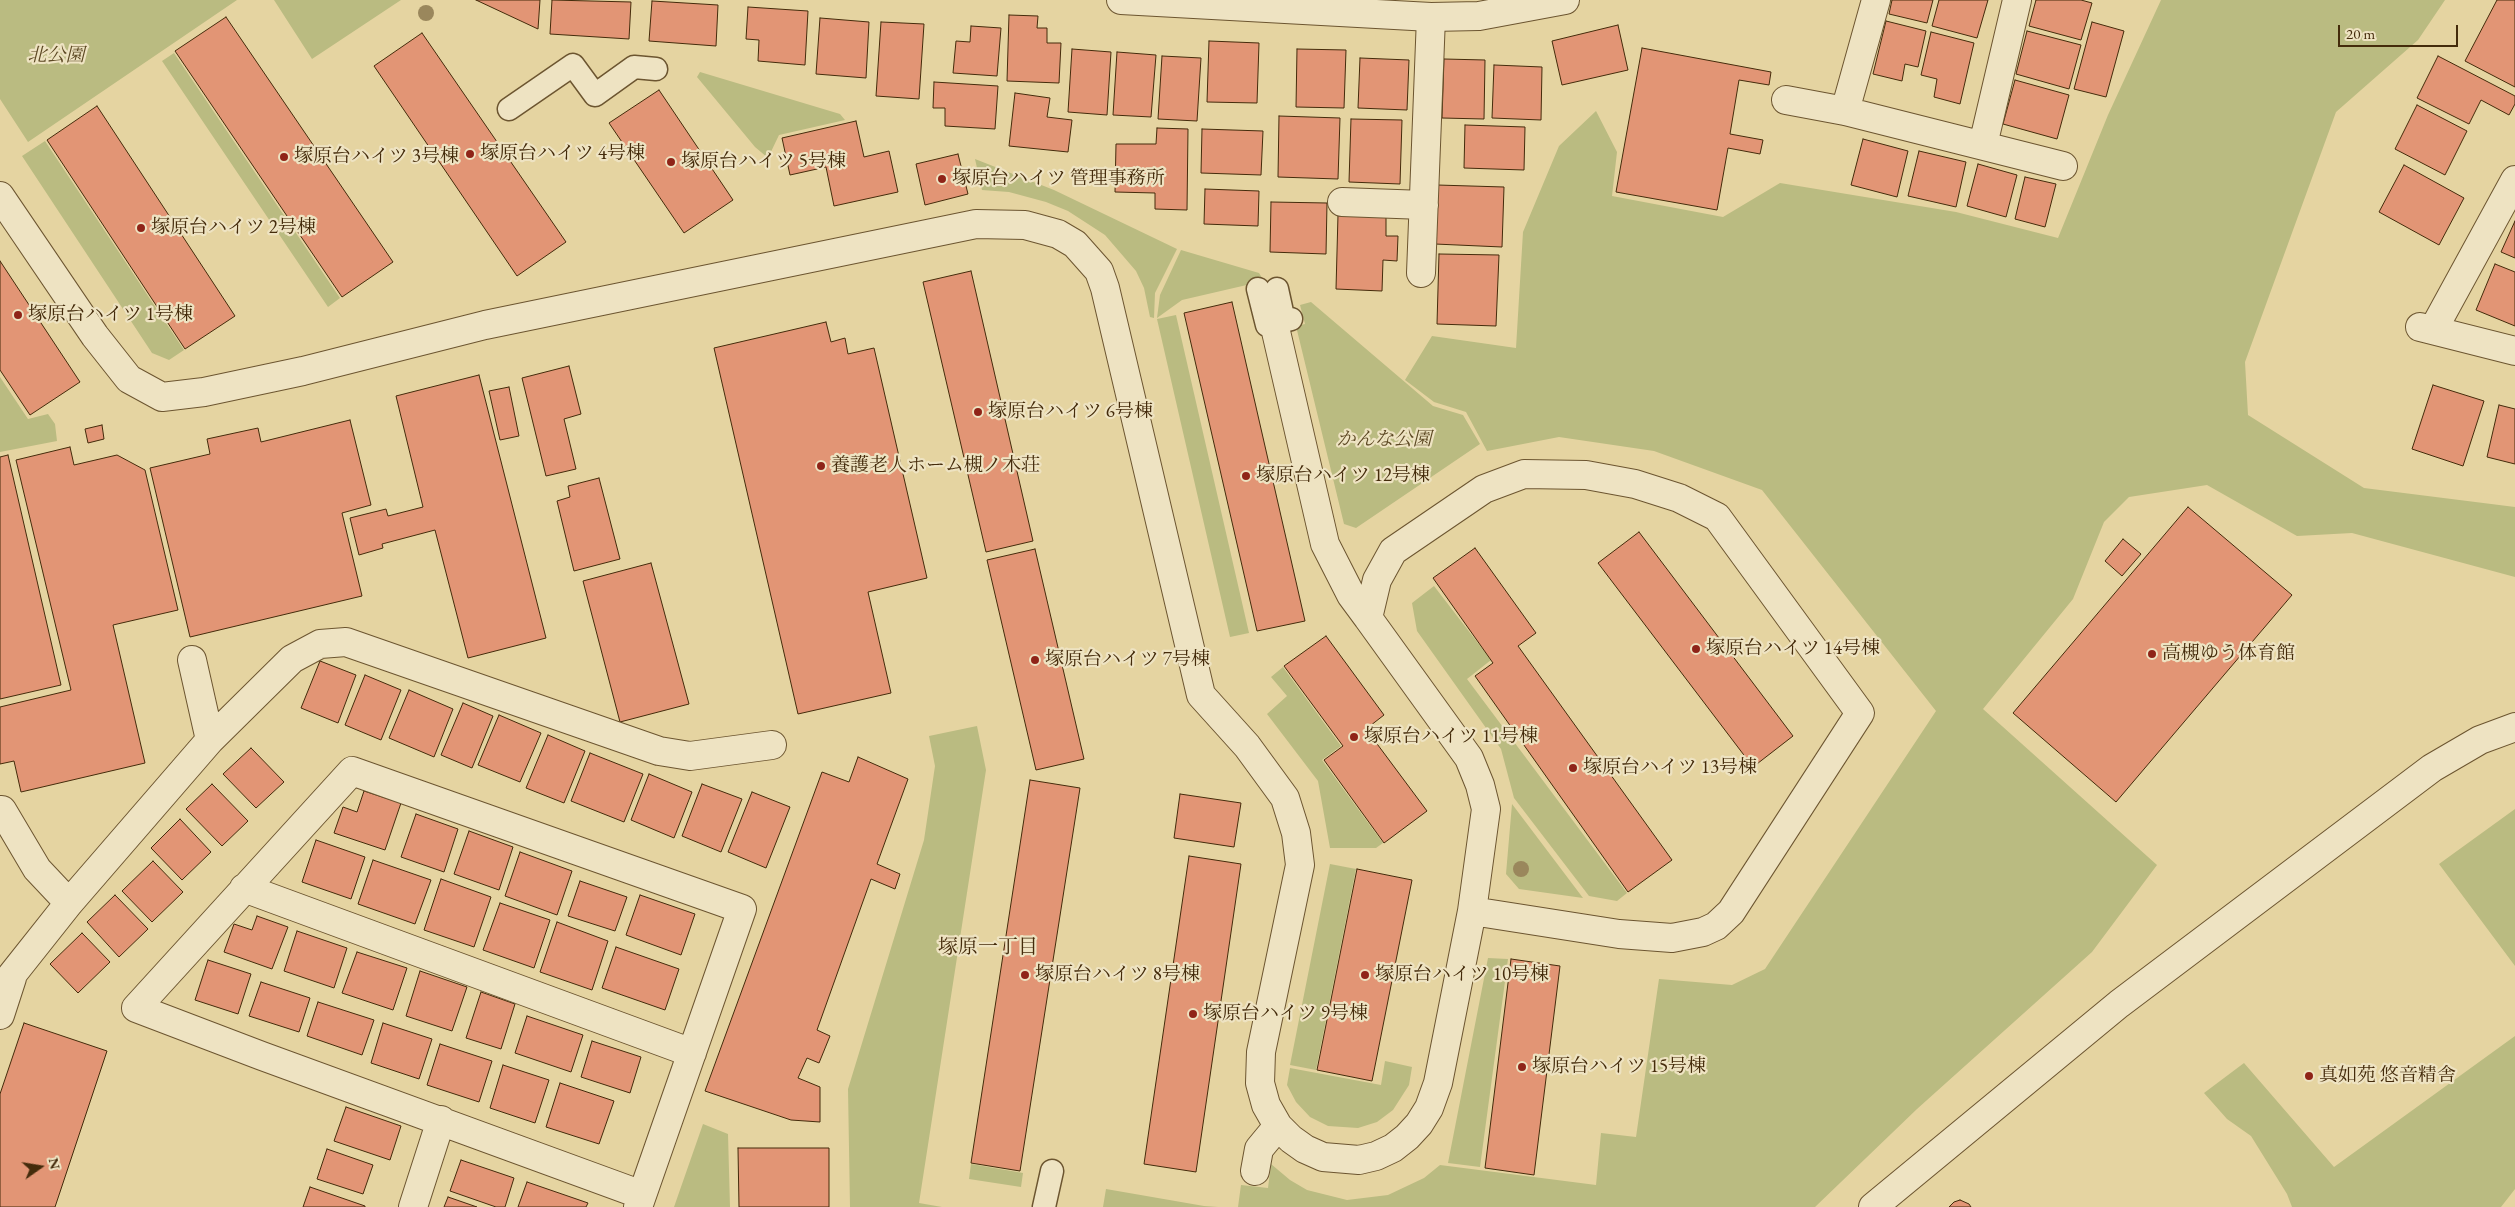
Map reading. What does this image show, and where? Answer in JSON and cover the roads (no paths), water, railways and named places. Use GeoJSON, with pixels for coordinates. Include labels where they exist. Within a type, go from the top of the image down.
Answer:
{"type":"FeatureCollection","features":[{"type":"Feature","properties":{"kind":"street"},"geometry":{"type":"LineString","coordinates":[[1121,0],[1196,2],[1431,17],[1479,16],[1565,0]]}},
{"type":"Feature","properties":{"kind":"street"},"geometry":{"type":"LineString","coordinates":[[1845,111],[1876,0]]}},
{"type":"Feature","properties":{"kind":"street"},"geometry":{"type":"LineString","coordinates":[[1983,145],[2017,0]]}},
{"type":"Feature","properties":{"kind":"street"},"geometry":{"type":"LineString","coordinates":[[1421,273],[1431,17]]}},
{"type":"Feature","properties":{"kind":"street"},"geometry":{"type":"LineString","coordinates":[[1786,100],[1845,111],[2063,166]]}},
{"type":"Feature","properties":{"kind":"street"},"geometry":{"type":"LineString","coordinates":[[2515,180],[2426,329],[2515,351]]}},
{"type":"Feature","properties":{"kind":"street"},"geometry":{"type":"LineString","coordinates":[[0,196],[95,336],[129,379],[162,397],[204,392],[303,371],[485,325],[976,224],[1025,224],[1058,234],[1074,244],[1099,271],[1105,288],[1201,695],[1247,746],[1285,798],[1296,833],[1300,865],[1261,1052],[1260,1082],[1266,1105],[1278,1126],[1291,1139],[1306,1149],[1323,1157],[1359,1160],[1376,1156],[1393,1148],[1408,1137],[1429,1108],[1438,1083],[1472,911],[1486,810],[1480,785],[1470,758],[1351,596],[1325,544],[1283,321]]}},
{"type":"Feature","properties":{"kind":"street"},"geometry":{"type":"LineString","coordinates":[[1342,202],[1424,205]]}},
{"type":"Feature","properties":{"kind":"street"},"geometry":{"type":"LineString","coordinates":[[1368,618],[1378,580],[1393,551],[1484,489],[1524,474],[1586,475],[1635,484],[1679,498],[1720,519],[1860,713],[1731,912],[1716,926],[1703,932],[1672,938],[1619,934],[1472,911]]}},
{"type":"Feature","properties":{"kind":"street"},"geometry":{"type":"LineString","coordinates":[[0,1015],[6,984],[69,903],[210,740],[292,658],[320,644],[346,642],[659,751],[690,756],[772,746]]}},
{"type":"Feature","properties":{"kind":"street"},"geometry":{"type":"LineString","coordinates":[[192,660],[210,740]]}},
{"type":"Feature","properties":{"kind":"street"},"geometry":{"type":"LineString","coordinates":[[1874,1207],[2119,1004],[2432,768],[2480,740],[2515,727]]}},
{"type":"Feature","properties":{"kind":"street"},"geometry":{"type":"LineString","coordinates":[[352,771],[742,909],[692,1052],[640,1201],[441,1120],[262,1056],[136,1008],[352,771]]}},
{"type":"Feature","properties":{"kind":"street"},"geometry":{"type":"LineString","coordinates":[[2,810],[37,870],[69,903]]}},
{"type":"Feature","properties":{"kind":"street"},"geometry":{"type":"LineString","coordinates":[[244,888],[692,1052]]}},
{"type":"Feature","properties":{"kind":"street"},"geometry":{"type":"LineString","coordinates":[[413,1207],[441,1120]]}},
{"type":"Feature","properties":{"kind":"street"},"geometry":{"type":"LineString","coordinates":[[1255,1171],[1259,1149],[1278,1126]]}},
{"type":"Feature","properties":{"kind":"lane"},"geometry":{"type":"LineString","coordinates":[[509,109],[573,65],[595,94],[634,67],[656,69]]}},
{"type":"Feature","properties":{"kind":"lane"},"geometry":{"type":"LineString","coordinates":[[1268,289],[1266,325],[1283,321]]}},
{"type":"Feature","properties":{"kind":"lane"},"geometry":{"type":"LineString","coordinates":[[1044,1207],[1052,1171]]}},
{"type":"Feature","properties":{"kind":"place","name":"塚原台ハイツ 4号棟"},"geometry":{"type":"Point","coordinates":[470,154]}},
{"type":"Feature","properties":{"kind":"place","name":"塚原台ハイツ 3号棟"},"geometry":{"type":"Point","coordinates":[284,157]}},
{"type":"Feature","properties":{"kind":"place","name":"塚原台ハイツ 5号棟"},"geometry":{"type":"Point","coordinates":[671,162]}},
{"type":"Feature","properties":{"kind":"place","name":"塚原台ハイツ 管理事務所"},"geometry":{"type":"Point","coordinates":[942,179]}},
{"type":"Feature","properties":{"kind":"place","name":"塚原台ハイツ 2号棟"},"geometry":{"type":"Point","coordinates":[141,228]}},
{"type":"Feature","properties":{"kind":"place","name":"塚原台ハイツ 1号棟"},"geometry":{"type":"Point","coordinates":[18,315]}},
{"type":"Feature","properties":{"kind":"place","name":"塚原台ハイツ 6号棟"},"geometry":{"type":"Point","coordinates":[978,412]}},
{"type":"Feature","properties":{"kind":"place","name":"養護老人ホーム槻ノ木荘"},"geometry":{"type":"Point","coordinates":[821,466]}},
{"type":"Feature","properties":{"kind":"place","name":"塚原台ハイツ 12号棟"},"geometry":{"type":"Point","coordinates":[1246,476]}},
{"type":"Feature","properties":{"kind":"place","name":"塚原台ハイツ 14号棟"},"geometry":{"type":"Point","coordinates":[1696,649]}},
{"type":"Feature","properties":{"kind":"place","name":"高槻ゆう体育館"},"geometry":{"type":"Point","coordinates":[2152,654]}},
{"type":"Feature","properties":{"kind":"place","name":"塚原台ハイツ 7号棟"},"geometry":{"type":"Point","coordinates":[1035,660]}},
{"type":"Feature","properties":{"kind":"place","name":"塚原台ハイツ 11号棟"},"geometry":{"type":"Point","coordinates":[1354,737]}},
{"type":"Feature","properties":{"kind":"place","name":"塚原台ハイツ 13号棟"},"geometry":{"type":"Point","coordinates":[1573,768]}},
{"type":"Feature","properties":{"kind":"place","name":"塚原台ハイツ 8号棟"},"geometry":{"type":"Point","coordinates":[1025,975]}},
{"type":"Feature","properties":{"kind":"place","name":"塚原台ハイツ 10号棟"},"geometry":{"type":"Point","coordinates":[1365,975]}},
{"type":"Feature","properties":{"kind":"place","name":"塚原台ハイツ 9号棟"},"geometry":{"type":"Point","coordinates":[1193,1014]}},
{"type":"Feature","properties":{"kind":"place","name":"塚原台ハイツ 15号棟"},"geometry":{"type":"Point","coordinates":[1522,1067]}},
{"type":"Feature","properties":{"kind":"place","name":"真如苑 悠音精舎"},"geometry":{"type":"Point","coordinates":[2309,1076]}},
{"type":"Feature","properties":{"kind":"district","name":"塚原一丁目"},"geometry":{"type":"Point","coordinates":[988,948]}},
{"type":"Feature","properties":{"kind":"park label","name":"北公園"},"geometry":{"type":"Point","coordinates":[56,56]}},
{"type":"Feature","properties":{"kind":"park label","name":"かんな公園"},"geometry":{"type":"Point","coordinates":[1384,440]}}]}
